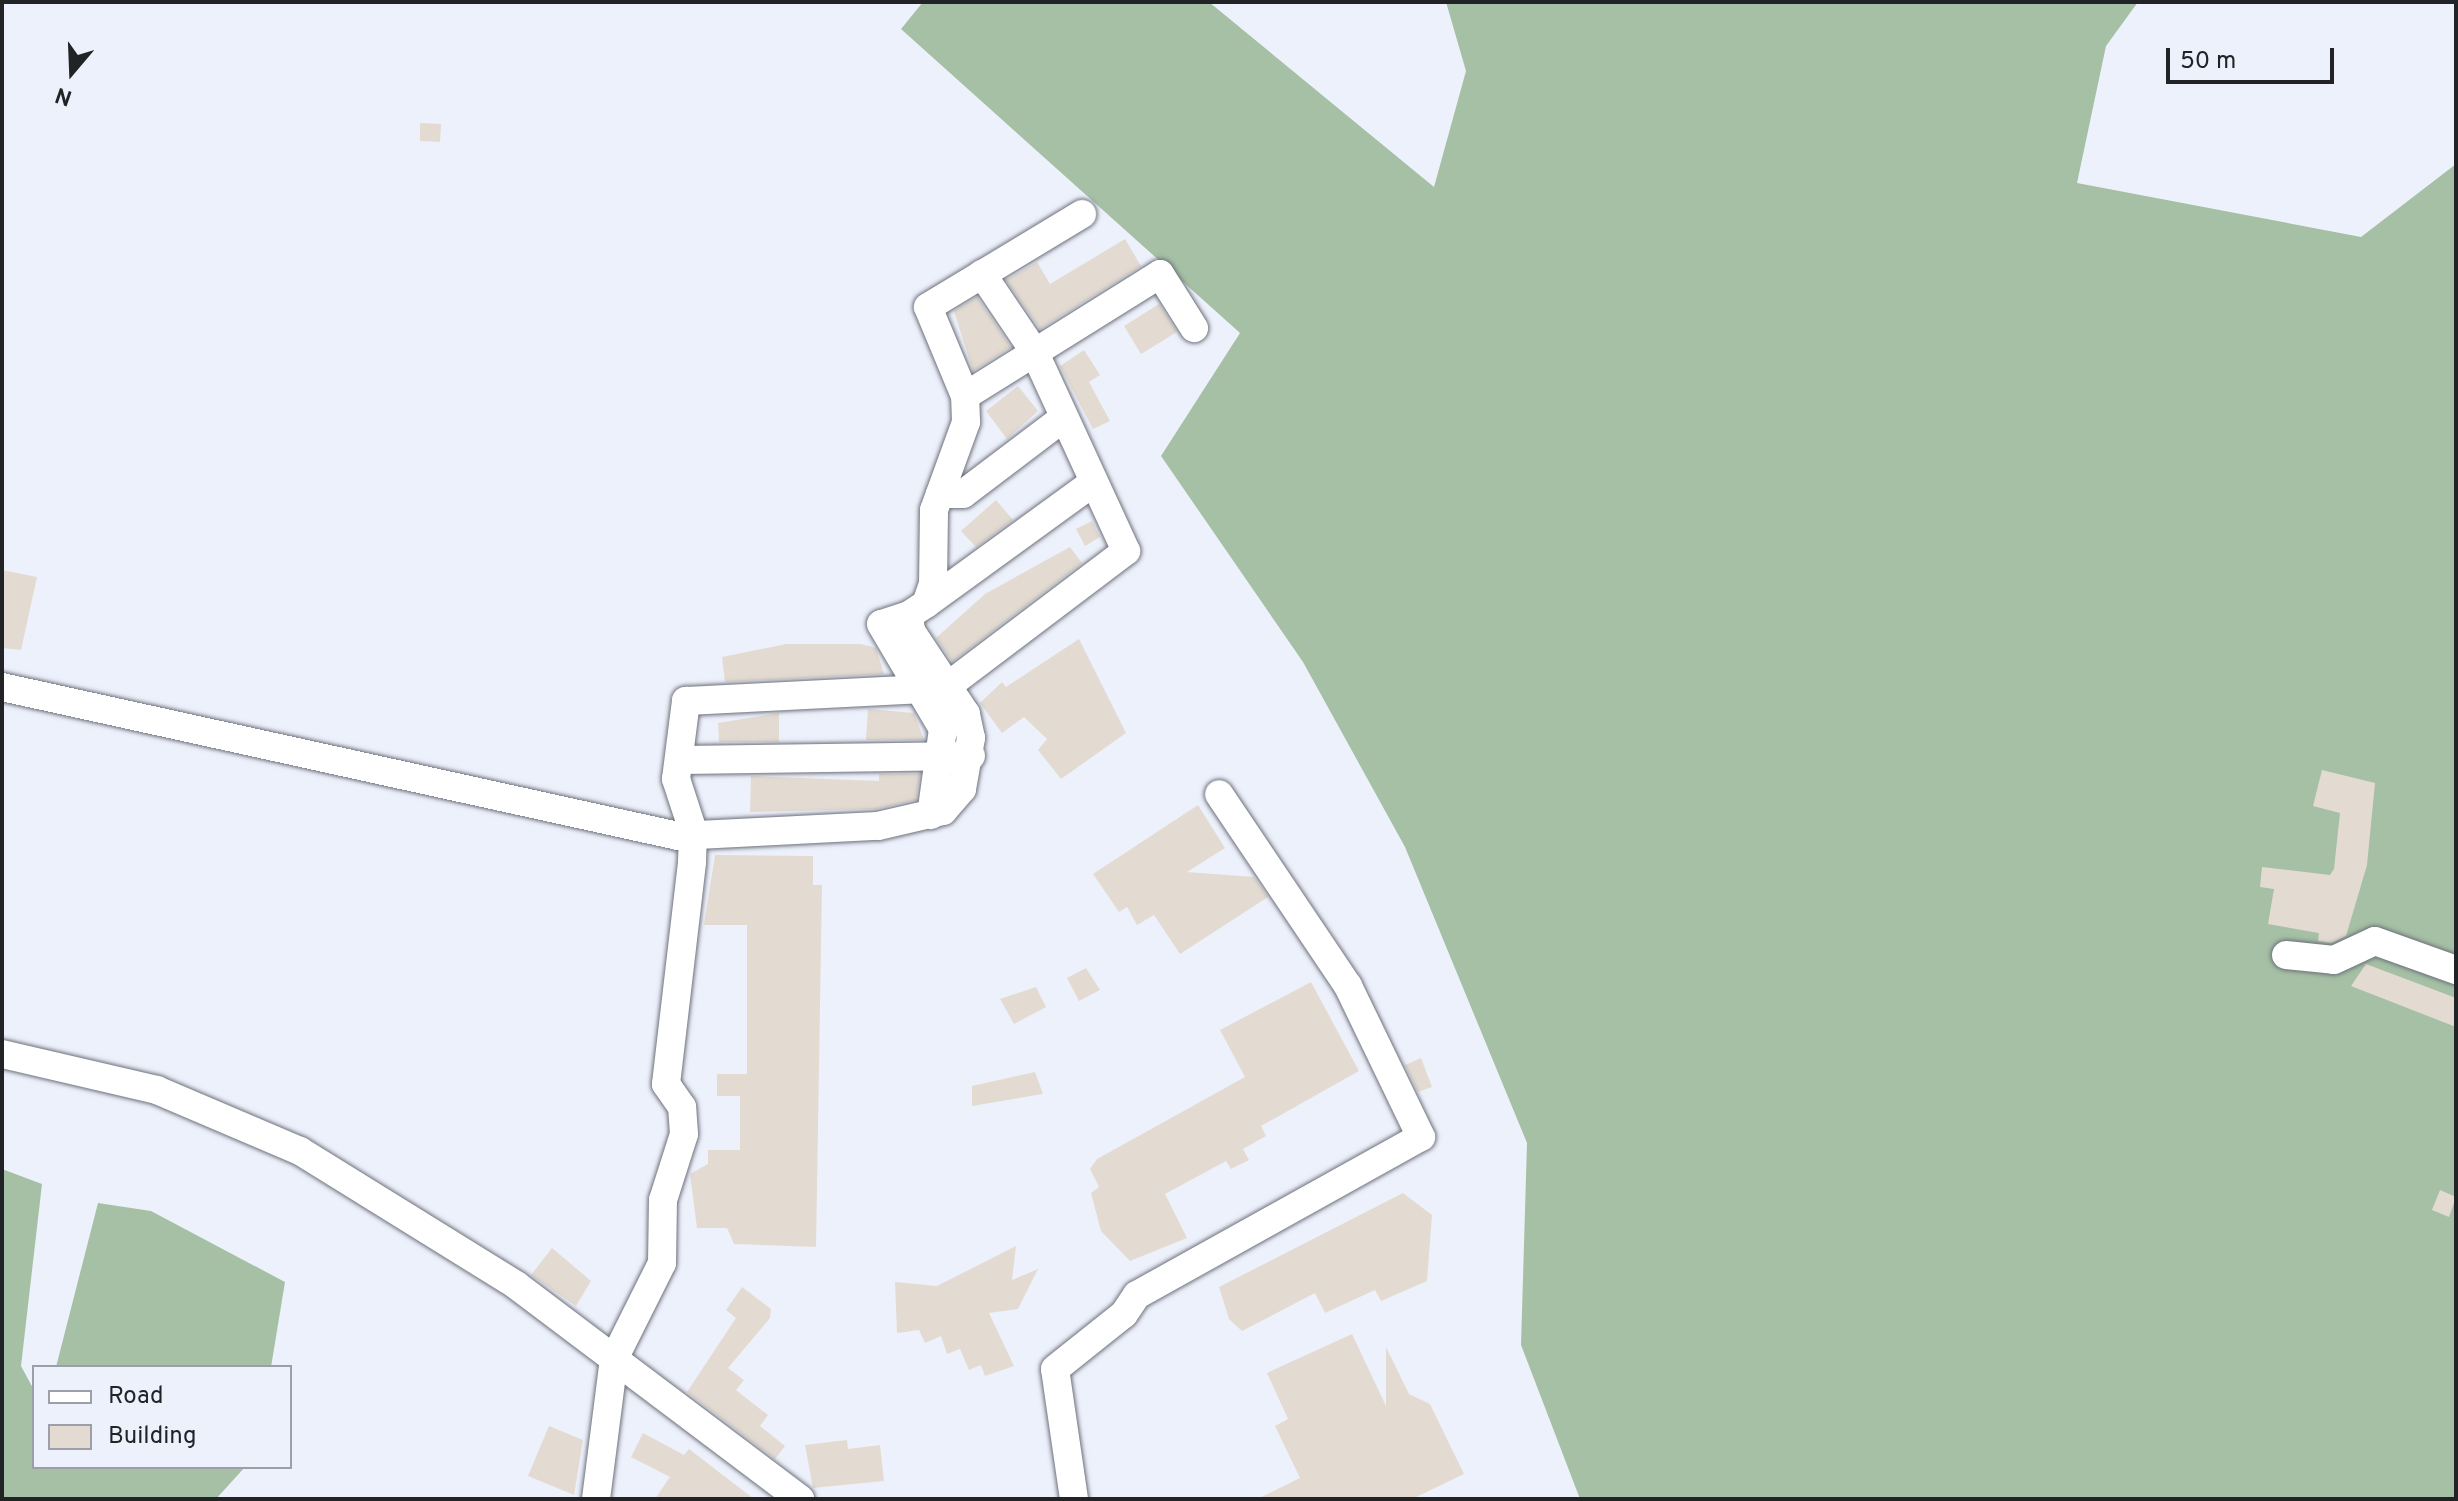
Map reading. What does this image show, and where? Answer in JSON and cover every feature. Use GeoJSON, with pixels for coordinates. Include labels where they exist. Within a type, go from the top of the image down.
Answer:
{"type":"FeatureCollection","features":[{"type":"Feature","properties":{"kind":"street"},"geometry":{"type":"LineString","coordinates":[[931,815],[942,756],[943,729],[934,689],[911,631],[918,610],[940,494],[966,422],[965,396],[928,307],[1082,214]]}},
{"type":"Feature","properties":{"kind":"street"},"geometry":{"type":"LineString","coordinates":[[596,1499],[614,1359],[662,1263],[663,1200],[684,1134],[682,1107],[666,1084],[693,831],[676,779],[686,701],[934,689],[1126,551],[1091,484],[1034,351],[982,274]]}},
{"type":"Feature","properties":{"kind":"street"},"geometry":{"type":"LineString","coordinates":[[965,396],[1160,274],[1194,328]]}},
{"type":"Feature","properties":{"kind":"street"},"geometry":{"type":"LineString","coordinates":[[940,494],[963,494],[1062,419]]}},
{"type":"Feature","properties":{"kind":"street"},"geometry":{"type":"LineString","coordinates":[[918,610],[1091,484]]}},
{"type":"Feature","properties":{"kind":"street"},"geometry":{"type":"LineString","coordinates":[[2,687],[678,836],[693,831],[878,826],[931,815],[954,802],[971,756],[966,714],[934,689]]}},
{"type":"Feature","properties":{"kind":"street"},"geometry":{"type":"LineString","coordinates":[[679,760],[971,756]]}},
{"type":"Feature","properties":{"kind":"street"},"geometry":{"type":"LineString","coordinates":[[1074,1499],[1055,1369],[1124,1314],[1137,1295],[1421,1137],[1348,986],[1219,794]]}},
{"type":"Feature","properties":{"kind":"street"},"geometry":{"type":"LineString","coordinates":[[2286,955],[2334,960],[2375,941],[2456,970]]}},
{"type":"Feature","properties":{"kind":"street"},"geometry":{"type":"LineString","coordinates":[[2,1054],[157,1090],[275,1137],[516,1285],[800,1499]]}},
{"type":"Feature","properties":{"kind":"green space"},"geometry":{"type":"Polygon","coordinates":[[[923,2],[1209,2],[1434,187],[1466,71],[1446,2],[2138,2],[2106,46],[2077,183],[2361,237],[2456,164],[2456,1499],[1580,1499],[1521,1345],[1527,1143],[1405,847],[1303,662],[1161,456],[1240,333],[901,29],[923,2]]]}},
{"type":"Feature","properties":{"kind":"green space"},"geometry":{"type":"Polygon","coordinates":[[[2,1169],[42,1184],[21,1366],[32,1386],[32,1469],[243,1469],[216,1499],[2,1499],[2,1169]]]}},
{"type":"Feature","properties":{"kind":"green space"},"geometry":{"type":"Polygon","coordinates":[[[98,1203],[151,1211],[285,1282],[271,1365],[57,1365],[98,1203]]]}},
{"type":"Feature","properties":{"kind":"building"},"geometry":{"type":"Polygon","coordinates":[[[420,123],[441,124],[440,142],[420,141],[420,123]]]}},
{"type":"Feature","properties":{"kind":"building"},"geometry":{"type":"Polygon","coordinates":[[[1125,239],[1141,266],[1040,329],[1006,280],[1037,262],[1050,284],[1125,239]]]}},
{"type":"Feature","properties":{"kind":"building"},"geometry":{"type":"Polygon","coordinates":[[[977,297],[1011,347],[973,371],[954,311],[977,297]]]}},
{"type":"Feature","properties":{"kind":"building"},"geometry":{"type":"Polygon","coordinates":[[[1159,304],[1177,332],[1141,354],[1124,326],[1159,304]]]}},
{"type":"Feature","properties":{"kind":"building"},"geometry":{"type":"Polygon","coordinates":[[[1084,350],[1100,375],[1089,382],[1110,421],[1093,429],[1060,366],[1084,350]]]}},
{"type":"Feature","properties":{"kind":"building"},"geometry":{"type":"Polygon","coordinates":[[[1018,386],[1038,411],[1007,439],[986,411],[1018,386]]]}},
{"type":"Feature","properties":{"kind":"building"},"geometry":{"type":"Polygon","coordinates":[[[996,500],[1013,520],[976,547],[961,531],[996,500]]]}},
{"type":"Feature","properties":{"kind":"building"},"geometry":{"type":"Polygon","coordinates":[[[1092,521],[1100,537],[1085,546],[1076,529],[1092,521]]]}},
{"type":"Feature","properties":{"kind":"building"},"geometry":{"type":"Polygon","coordinates":[[[1070,547],[1082,563],[952,662],[936,638],[985,594],[1070,547]]]}},
{"type":"Feature","properties":{"kind":"building"},"geometry":{"type":"Polygon","coordinates":[[[2,570],[37,577],[21,650],[2,648],[2,570]]]}},
{"type":"Feature","properties":{"kind":"building"},"geometry":{"type":"Polygon","coordinates":[[[1079,639],[1126,733],[1061,779],[1038,750],[1047,739],[1024,717],[1002,733],[980,703],[1002,682],[1006,687],[1079,639]]]}},
{"type":"Feature","properties":{"kind":"building"},"geometry":{"type":"Polygon","coordinates":[[[786,644],[861,644],[876,648],[884,674],[725,682],[722,657],[786,644]]]}},
{"type":"Feature","properties":{"kind":"building"},"geometry":{"type":"Polygon","coordinates":[[[868,709],[914,713],[924,740],[866,740],[868,709]]]}},
{"type":"Feature","properties":{"kind":"building"},"geometry":{"type":"Polygon","coordinates":[[[779,713],[779,742],[719,742],[718,723],[779,713]]]}},
{"type":"Feature","properties":{"kind":"building"},"geometry":{"type":"Polygon","coordinates":[[[2322,770],[2375,783],[2367,865],[2346,936],[2331,943],[2318,941],[2319,933],[2268,924],[2274,889],[2260,887],[2262,867],[2330,875],[2334,869],[2340,813],[2313,806],[2322,770]]]}},
{"type":"Feature","properties":{"kind":"building"},"geometry":{"type":"Polygon","coordinates":[[[879,774],[920,774],[916,800],[876,809],[750,812],[751,776],[879,781],[879,774]]]}},
{"type":"Feature","properties":{"kind":"building"},"geometry":{"type":"Polygon","coordinates":[[[1198,805],[1225,848],[1187,872],[1254,877],[1268,897],[1180,954],[1154,915],[1137,925],[1127,907],[1119,912],[1093,874],[1198,805]]]}},
{"type":"Feature","properties":{"kind":"building"},"geometry":{"type":"Polygon","coordinates":[[[715,855],[813,856],[813,885],[822,885],[816,1247],[734,1244],[727,1228],[697,1228],[690,1174],[708,1164],[708,1150],[740,1150],[740,1096],[717,1096],[717,1074],[747,1074],[747,925],[704,925],[715,855]]]}},
{"type":"Feature","properties":{"kind":"building"},"geometry":{"type":"Polygon","coordinates":[[[2366,964],[2456,998],[2456,1027],[2351,986],[2366,964]]]}},
{"type":"Feature","properties":{"kind":"building"},"geometry":{"type":"Polygon","coordinates":[[[1086,968],[1100,990],[1079,1001],[1067,978],[1086,968]]]}},
{"type":"Feature","properties":{"kind":"building"},"geometry":{"type":"Polygon","coordinates":[[[1311,982],[1359,1071],[1261,1126],[1266,1136],[1243,1149],[1249,1160],[1231,1169],[1226,1161],[1165,1194],[1187,1238],[1130,1261],[1101,1231],[1091,1193],[1099,1187],[1090,1169],[1097,1159],[1245,1077],[1220,1030],[1311,982]]]}},
{"type":"Feature","properties":{"kind":"building"},"geometry":{"type":"Polygon","coordinates":[[[1036,987],[1046,1007],[1014,1024],[1000,999],[1036,987]]]}},
{"type":"Feature","properties":{"kind":"building"},"geometry":{"type":"Polygon","coordinates":[[[1421,1058],[1432,1087],[1418,1092],[1405,1065],[1421,1058]]]}},
{"type":"Feature","properties":{"kind":"building"},"geometry":{"type":"Polygon","coordinates":[[[1035,1072],[1043,1094],[972,1106],[972,1086],[1035,1072]]]}},
{"type":"Feature","properties":{"kind":"building"},"geometry":{"type":"Polygon","coordinates":[[[2440,1190],[2456,1197],[2449,1217],[2432,1210],[2440,1190]]]}},
{"type":"Feature","properties":{"kind":"building"},"geometry":{"type":"Polygon","coordinates":[[[1403,1193],[1432,1215],[1427,1281],[1381,1301],[1375,1290],[1325,1313],[1315,1293],[1242,1331],[1229,1319],[1219,1287],[1403,1193]]]}},
{"type":"Feature","properties":{"kind":"building"},"geometry":{"type":"Polygon","coordinates":[[[1016,1246],[1012,1280],[1038,1269],[1018,1309],[989,1313],[1014,1366],[985,1376],[981,1365],[969,1370],[960,1349],[947,1354],[941,1336],[925,1343],[919,1330],[897,1333],[895,1282],[937,1286],[1016,1246]]]}},
{"type":"Feature","properties":{"kind":"building"},"geometry":{"type":"Polygon","coordinates":[[[552,1248],[591,1281],[576,1306],[531,1275],[552,1248]]]}},
{"type":"Feature","properties":{"kind":"building"},"geometry":{"type":"Polygon","coordinates":[[[742,1287],[771,1309],[770,1318],[728,1368],[744,1380],[736,1390],[768,1415],[760,1426],[785,1446],[775,1459],[687,1392],[736,1318],[726,1310],[742,1287]]]}},
{"type":"Feature","properties":{"kind":"building"},"geometry":{"type":"Polygon","coordinates":[[[1352,1334],[1386,1406],[1386,1347],[1409,1394],[1430,1404],[1464,1474],[1412,1499],[1257,1499],[1300,1478],[1275,1426],[1288,1419],[1267,1373],[1352,1334]]]}},
{"type":"Feature","properties":{"kind":"building"},"geometry":{"type":"Polygon","coordinates":[[[549,1426],[583,1440],[574,1495],[528,1476],[549,1426]]]}},
{"type":"Feature","properties":{"kind":"building"},"geometry":{"type":"Polygon","coordinates":[[[643,1433],[684,1455],[689,1449],[754,1499],[655,1499],[670,1477],[631,1457],[643,1433]]]}},
{"type":"Feature","properties":{"kind":"building"},"geometry":{"type":"Polygon","coordinates":[[[847,1440],[848,1449],[880,1445],[884,1481],[813,1488],[805,1445],[847,1440]]]}}]}
